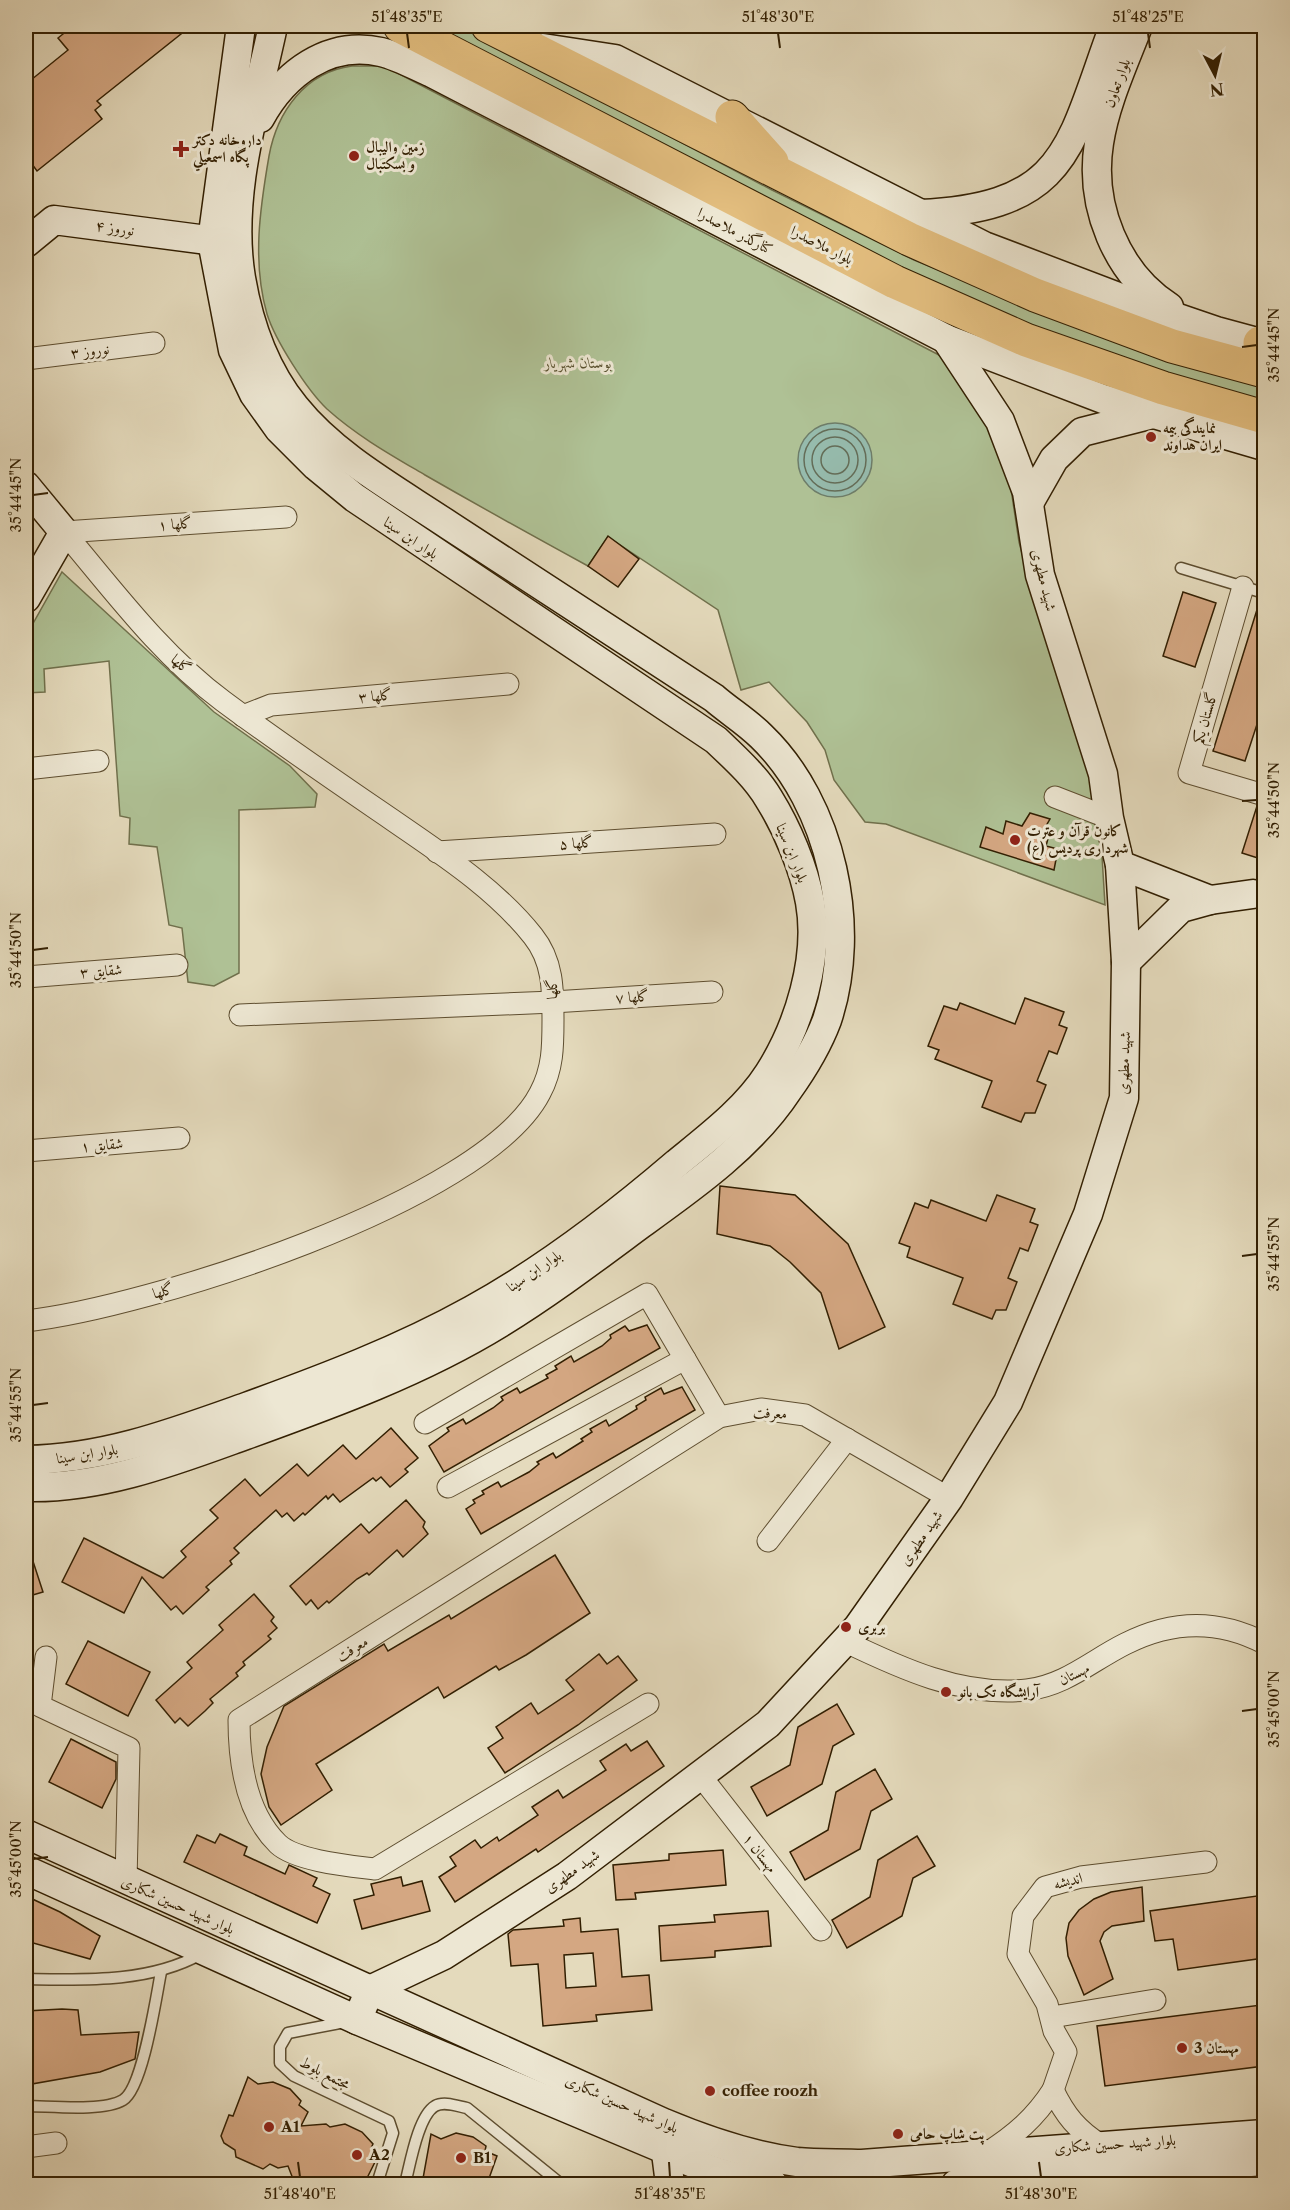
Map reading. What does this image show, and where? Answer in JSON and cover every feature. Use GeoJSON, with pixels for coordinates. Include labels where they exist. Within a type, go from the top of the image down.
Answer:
{"type":"FeatureCollection","features":[{"type":"Feature","properties":{"kind":"main road","name":"بلوار ابن سینا"},"geometry":{"type":"LineString","coordinates":[[26,1487],[71,1485],[108,1479],[186,1457],[398,1376],[498,1324],[561,1283],[676,1198],[760,1126],[788,1092],[813,1049],[826,1020],[835,980],[840,910],[828,854],[818,821],[783,763],[762,736],[714,698],[385,482],[319,432],[289,398],[261,351],[249,318],[240,276],[225,243],[239,209],[248,141],[273,26]]}},
{"type":"Feature","properties":{"kind":"main road","name":"بلوار ملاصدرا"},"geometry":{"type":"LineString","coordinates":[[399,26],[539,114],[722,209],[1026,340],[1163,388],[1264,417]]}},
{"type":"Feature","properties":{"kind":"main road"},"geometry":{"type":"LineString","coordinates":[[488,26],[909,239],[1035,295],[1172,346],[1263,351]]}},
{"type":"Feature","properties":{"kind":"main road","name":"بلوار تعاون"},"geometry":{"type":"LineString","coordinates":[[1087,136],[1132,27]]}},
{"type":"Feature","properties":{"kind":"main road","name":"بلوار ابن سینا"},"geometry":{"type":"LineString","coordinates":[[26,1460],[62,1460],[167,1436],[397,1348],[474,1309],[511,1287],[658,1179],[744,1105],[770,1073],[786,1040],[799,1011],[808,970],[812,936],[810,903],[801,870],[769,798],[743,766],[716,740],[398,529],[316,466],[279,429],[254,394],[234,350],[225,243],[237,33]]}},
{"type":"Feature","properties":{"kind":"main road"},"geometry":{"type":"LineString","coordinates":[[527,46],[615,59],[984,246],[1194,323],[1263,351]]}},
{"type":"Feature","properties":{"kind":"main road"},"geometry":{"type":"LineString","coordinates":[[248,141],[267,105],[285,81],[316,60],[336,52],[359,48],[383,52],[539,114]]}},
{"type":"Feature","properties":{"kind":"main road"},"geometry":{"type":"LineString","coordinates":[[732,117],[791,180]]}},
{"type":"Feature","properties":{"kind":"main road"},"geometry":{"type":"LineString","coordinates":[[917,214],[981,208],[1020,194],[1037,185],[1064,154],[1087,136],[1109,235],[1141,285],[1162,303],[1194,323]]}},
{"type":"Feature","properties":{"kind":"main road","name":"کنارگذر ملاصدرا"},"geometry":{"type":"LineString","coordinates":[[722,209],[946,339],[1102,399],[1264,446]]}},
{"type":"Feature","properties":{"kind":"main road","name":"نوروز ۴"},"geometry":{"type":"LineString","coordinates":[[26,243],[54,220],[225,243]]}},
{"type":"Feature","properties":{"kind":"main road","name":"شهید مطهری"},"geometry":{"type":"LineString","coordinates":[[370,1990],[444,1955],[567,1876],[768,1724],[858,1627],[950,1498],[1008,1402],[1088,1214],[1124,1098],[1126,962],[1120,865],[1109,818],[1103,774],[1040,575],[1028,492],[1000,421],[946,339]]}},
{"type":"Feature","properties":{"kind":"main road"},"geometry":{"type":"LineString","coordinates":[[1029,503],[1054,459],[1082,432],[1153,414]]}},
{"type":"Feature","properties":{"kind":"main road"},"geometry":{"type":"LineString","coordinates":[[26,486],[64,532],[26,598]]}},
{"type":"Feature","properties":{"kind":"main road"},"geometry":{"type":"LineString","coordinates":[[1120,865],[1210,900]]}},
{"type":"Feature","properties":{"kind":"main road"},"geometry":{"type":"LineString","coordinates":[[1126,962],[1182,908],[1210,900],[1259,896]]}},
{"type":"Feature","properties":{"kind":"main road","name":"بلوار شهید حسین شکاری"},"geometry":{"type":"LineString","coordinates":[[26,1834],[126,1882],[370,1990],[664,2136],[691,2164],[746,2181],[773,2184]]}},
{"type":"Feature","properties":{"kind":"main road","name":"بلوار شهید حسین شکاری"},"geometry":{"type":"LineString","coordinates":[[26,1870],[357,2020],[664,2136],[701,2139],[798,2162],[862,2164],[1264,2134]]}},
{"type":"Feature","properties":{"kind":"main road"},"geometry":{"type":"LineString","coordinates":[[357,2020],[370,1990]]}},
{"type":"Feature","properties":{"kind":"main road"},"geometry":{"type":"LineString","coordinates":[[664,2136],[670,2184]]}},
{"type":"Feature","properties":{"kind":"main road","name":"بلوار شهید حسین شکاری"},"geometry":{"type":"LineString","coordinates":[[956,2184],[1264,2161]]}},
{"type":"Feature","properties":{"kind":"street","name":"نوروز ۳"},"geometry":{"type":"LineString","coordinates":[[26,359],[154,343]]}},
{"type":"Feature","properties":{"kind":"street","name":"گلها ۱"},"geometry":{"type":"LineString","coordinates":[[64,532],[286,517]]}},
{"type":"Feature","properties":{"kind":"street","name":"گلها"},"geometry":{"type":"LineString","coordinates":[[26,1321],[68,1316],[203,1279],[292,1247],[425,1191],[470,1162],[522,1119],[540,1094],[553,1060],[552,974],[535,939],[507,908],[437,852],[219,698],[166,651],[64,532]]}},
{"type":"Feature","properties":{"kind":"street","name":"گلستان یکم"},"geometry":{"type":"LineString","coordinates":[[1244,587],[1189,773],[1264,795]]}},
{"type":"Feature","properties":{"kind":"street","name":"گلها ۳"},"geometry":{"type":"LineString","coordinates":[[243,716],[271,705],[508,684]]}},
{"type":"Feature","properties":{"kind":"street"},"geometry":{"type":"LineString","coordinates":[[26,769],[98,761]]}},
{"type":"Feature","properties":{"kind":"street"},"geometry":{"type":"LineString","coordinates":[[1055,797],[1109,818]]}},
{"type":"Feature","properties":{"kind":"street","name":"گلها ۵"},"geometry":{"type":"LineString","coordinates":[[437,852],[715,834]]}},
{"type":"Feature","properties":{"kind":"street","name":"شقایق ۳"},"geometry":{"type":"LineString","coordinates":[[26,977],[177,965]]}},
{"type":"Feature","properties":{"kind":"street","name":"گلها ۷"},"geometry":{"type":"LineString","coordinates":[[240,1015],[553,1002],[712,992]]}},
{"type":"Feature","properties":{"kind":"street","name":"شقایق ۱"},"geometry":{"type":"LineString","coordinates":[[26,1151],[179,1138]]}},
{"type":"Feature","properties":{"kind":"street"},"geometry":{"type":"LineString","coordinates":[[425,1424],[647,1294],[719,1417]]}},
{"type":"Feature","properties":{"kind":"street"},"geometry":{"type":"LineString","coordinates":[[448,1487],[685,1359]]}},
{"type":"Feature","properties":{"kind":"street","name":"معرفت"},"geometry":{"type":"LineString","coordinates":[[648,1704],[375,1869],[326,1864],[279,1845],[254,1811],[239,1750],[239,1720],[719,1417],[761,1409],[805,1415],[950,1498]]}},
{"type":"Feature","properties":{"kind":"street"},"geometry":{"type":"LineString","coordinates":[[768,1541],[847,1439]]}},
{"type":"Feature","properties":{"kind":"street","name":"مهستان"},"geometry":{"type":"LineString","coordinates":[[844,1641],[909,1672],[993,1690],[1026,1690],[1056,1683],[1084,1670],[1124,1644],[1175,1628],[1203,1624],[1227,1627],[1264,1643]]}},
{"type":"Feature","properties":{"kind":"street"},"geometry":{"type":"LineString","coordinates":[[46,1657],[40,1706],[129,1748],[126,1882]]}},
{"type":"Feature","properties":{"kind":"street","name":"مهستان ۱"},"geometry":{"type":"LineString","coordinates":[[700,1775],[821,1930]]}},
{"type":"Feature","properties":{"kind":"street","name":"اندیشه"},"geometry":{"type":"LineString","coordinates":[[986,2154],[1017,2133],[1038,2113],[1053,2090],[1066,2052],[1054,2031],[1052,2017],[1018,1954],[1023,1916],[1045,1887],[1081,1877],[1206,1862]]}},
{"type":"Feature","properties":{"kind":"street"},"geometry":{"type":"LineString","coordinates":[[1052,2017],[1155,2000]]}},
{"type":"Feature","properties":{"kind":"street"},"geometry":{"type":"LineString","coordinates":[[1053,2090],[1065,2115],[1080,2132],[1101,2145]]}},
{"type":"Feature","properties":{"kind":"street"},"geometry":{"type":"LineString","coordinates":[[26,2147],[56,2143]]}},
{"type":"Feature","properties":{"kind":"lane"},"geometry":{"type":"LineString","coordinates":[[1181,568],[1264,593]]}},
{"type":"Feature","properties":{"kind":"lane"},"geometry":{"type":"LineString","coordinates":[[26,1979],[115,1977],[161,1972],[205,1952]]}},
{"type":"Feature","properties":{"kind":"lane"},"geometry":{"type":"LineString","coordinates":[[26,2106],[90,2106],[114,2104],[124,2099],[131,2092],[139,2073],[161,1972]]}},
{"type":"Feature","properties":{"kind":"lane","name":"مجتمع بلوط"},"geometry":{"type":"LineString","coordinates":[[357,2020],[288,2033],[280,2047],[280,2063],[294,2076],[390,2121],[393,2133],[377,2184]]}},
{"type":"Feature","properties":{"kind":"lane"},"geometry":{"type":"LineString","coordinates":[[405,2184],[424,2115],[436,2105],[450,2104],[467,2108],[561,2184]]}},
{"type":"Feature","properties":{"kind":"green space"},"geometry":{"type":"Polygon","coordinates":[[[418,26],[459,26],[772,190],[914,260],[1082,328],[1264,385],[1264,406],[1114,360],[861,252],[418,26]]]}},
{"type":"Feature","properties":{"kind":"green space","name":"بوستان شهریار"},"geometry":{"type":"Polygon","coordinates":[[[352,66],[384,66],[939,355],[957,370],[970,389],[1009,476],[1019,542],[1042,628],[1091,771],[1101,840],[1105,905],[886,824],[865,822],[834,780],[825,750],[807,722],[769,682],[741,690],[718,610],[608,537],[588,566],[387,452],[350,428],[319,401],[284,350],[267,314],[260,275],[260,215],[269,156],[286,110],[307,86],[320,76],[352,66]]]}},
{"type":"Feature","properties":{"kind":"green space"},"geometry":{"type":"Polygon","coordinates":[[[62,572],[214,712],[290,766],[317,794],[315,807],[239,810],[239,973],[214,986],[188,982],[182,928],[169,925],[157,847],[129,844],[130,818],[120,816],[109,661],[44,669],[45,692],[26,693],[26,636],[62,572]]]}},
{"type":"Feature","properties":{"kind":"water"},"geometry":{"type":"Polygon","coordinates":[[[835,423],[849,426],[861,434],[869,446],[872,460],[869,474],[861,486],[849,494],[835,497],[821,494],[809,486],[801,474],[798,460],[801,446],[809,434],[821,426],[835,423]]]}},
{"type":"Feature","properties":{"kind":"building"},"geometry":{"type":"Polygon","coordinates":[[[73,26],[191,26],[97,101],[101,105],[95,110],[102,119],[37,171],[26,156],[26,84],[68,50],[58,38],[73,26]]]}},
{"type":"Feature","properties":{"kind":"building"},"geometry":{"type":"Polygon","coordinates":[[[608,536],[639,559],[618,587],[588,566],[608,536]]]}},
{"type":"Feature","properties":{"kind":"building"},"geometry":{"type":"Polygon","coordinates":[[[1183,592],[1216,603],[1195,667],[1163,656],[1183,592]]]}},
{"type":"Feature","properties":{"kind":"building"},"geometry":{"type":"Polygon","coordinates":[[[1260,600],[1264,600],[1264,703],[1245,761],[1213,751],[1260,600]]]}},
{"type":"Feature","properties":{"kind":"building"},"geometry":{"type":"Polygon","coordinates":[[[1257,806],[1264,807],[1264,860],[1242,853],[1257,806]]]}},
{"type":"Feature","properties":{"kind":"building","name":"کانون قرآن و عترت (ع) شهرداری پردیس"},"geometry":{"type":"Polygon","coordinates":[[[1030,813],[1050,819],[1046,826],[1050,831],[1046,846],[1058,849],[1054,870],[980,847],[986,827],[1003,834],[1006,821],[1022,826],[1030,813]]]}},
{"type":"Feature","properties":{"kind":"building"},"geometry":{"type":"Polygon","coordinates":[[[1025,998],[1064,1012],[1059,1025],[1067,1028],[1057,1054],[1049,1051],[1037,1081],[1046,1085],[1035,1113],[1025,1113],[1021,1122],[982,1107],[992,1081],[935,1059],[939,1050],[928,1046],[944,1006],[957,1010],[960,1003],[1015,1024],[1025,998]]]}},
{"type":"Feature","properties":{"kind":"building"},"geometry":{"type":"Polygon","coordinates":[[[720,1186],[795,1195],[848,1244],[885,1327],[839,1349],[821,1293],[790,1262],[770,1246],[717,1234],[720,1186]]]}},
{"type":"Feature","properties":{"kind":"building"},"geometry":{"type":"Polygon","coordinates":[[[997,1195],[1035,1209],[1030,1222],[1038,1225],[1028,1251],[1020,1248],[1008,1278],[1017,1282],[1006,1310],[996,1310],[992,1319],[953,1304],[963,1278],[907,1257],[910,1247],[899,1243],[915,1203],[928,1208],[931,1200],[986,1221],[997,1195]]]}},
{"type":"Feature","properties":{"kind":"building"},"geometry":{"type":"Polygon","coordinates":[[[647,1325],[660,1348],[444,1472],[429,1446],[449,1431],[447,1428],[463,1419],[466,1424],[493,1408],[503,1400],[501,1397],[517,1388],[520,1393],[548,1378],[546,1375],[557,1369],[555,1366],[571,1356],[574,1362],[602,1346],[611,1338],[610,1335],[625,1326],[629,1331],[647,1325]]]}},
{"type":"Feature","properties":{"kind":"building"},"geometry":{"type":"Polygon","coordinates":[[[682,1387],[695,1410],[481,1534],[466,1509],[475,1503],[473,1500],[484,1494],[482,1491],[498,1482],[501,1487],[529,1472],[539,1464],[537,1462],[553,1453],[556,1458],[583,1441],[581,1439],[592,1432],[590,1429],[606,1420],[609,1426],[637,1409],[636,1406],[646,1400],[645,1397],[661,1388],[664,1394],[682,1387]]]}},
{"type":"Feature","properties":{"kind":"building"},"geometry":{"type":"Polygon","coordinates":[[[391,1428],[418,1458],[405,1469],[408,1472],[390,1487],[381,1477],[376,1481],[373,1478],[340,1502],[333,1494],[328,1499],[326,1496],[305,1515],[303,1513],[294,1521],[287,1513],[282,1517],[276,1510],[234,1548],[239,1553],[230,1561],[232,1564],[206,1587],[209,1590],[183,1614],[176,1606],[171,1610],[142,1577],[124,1613],[62,1582],[84,1538],[163,1578],[186,1557],[181,1551],[218,1518],[210,1510],[245,1479],[260,1496],[297,1464],[308,1476],[343,1445],[356,1459],[391,1428]]]}},
{"type":"Feature","properties":{"kind":"building"},"geometry":{"type":"Polygon","coordinates":[[[406,1500],[425,1522],[423,1527],[428,1534],[403,1557],[397,1550],[369,1575],[367,1573],[357,1579],[329,1603],[327,1601],[318,1609],[311,1600],[306,1605],[290,1586],[361,1524],[369,1533],[406,1500]]]}},
{"type":"Feature","properties":{"kind":"building"},"geometry":{"type":"Polygon","coordinates":[[[26,1549],[29,1549],[43,1592],[26,1597],[26,1549]]]}},
{"type":"Feature","properties":{"kind":"building"},"geometry":{"type":"Polygon","coordinates":[[[555,1555],[590,1613],[526,1655],[499,1670],[496,1666],[444,1698],[438,1687],[316,1764],[332,1790],[281,1825],[269,1807],[261,1774],[267,1747],[284,1706],[384,1644],[388,1651],[449,1615],[451,1619],[555,1555]]]}},
{"type":"Feature","properties":{"kind":"building"},"geometry":{"type":"Polygon","coordinates":[[[254,1594],[274,1617],[271,1621],[277,1628],[268,1636],[271,1639],[243,1662],[245,1665],[236,1673],[238,1676],[210,1699],[213,1703],[188,1726],[180,1718],[175,1723],[156,1700],[192,1668],[187,1662],[223,1630],[219,1625],[254,1594]]]}},
{"type":"Feature","properties":{"kind":"building"},"geometry":{"type":"Polygon","coordinates":[[[88,1641],[150,1672],[128,1716],[66,1684],[88,1641]]]}},
{"type":"Feature","properties":{"kind":"building"},"geometry":{"type":"Polygon","coordinates":[[[599,1654],[607,1664],[618,1656],[637,1680],[578,1725],[505,1773],[488,1748],[503,1738],[496,1727],[531,1703],[538,1714],[574,1690],[566,1680],[599,1654]]]}},
{"type":"Feature","properties":{"kind":"building"},"geometry":{"type":"Polygon","coordinates":[[[837,1704],[854,1734],[833,1746],[822,1784],[767,1816],[751,1787],[790,1765],[798,1727],[837,1704]]]}},
{"type":"Feature","properties":{"kind":"building"},"geometry":{"type":"Polygon","coordinates":[[[71,1739],[116,1762],[116,1779],[102,1808],[49,1782],[71,1739]]]}},
{"type":"Feature","properties":{"kind":"building"},"geometry":{"type":"Polygon","coordinates":[[[647,1741],[664,1766],[538,1852],[536,1849],[455,1902],[439,1877],[456,1866],[450,1857],[475,1840],[481,1848],[497,1837],[499,1841],[538,1815],[532,1807],[558,1790],[563,1798],[606,1770],[600,1761],[626,1744],[631,1751],[647,1741]]]}},
{"type":"Feature","properties":{"kind":"building"},"geometry":{"type":"Polygon","coordinates":[[[875,1769],[892,1799],[871,1811],[860,1849],[805,1880],[790,1852],[828,1830],[836,1792],[875,1769]]]}},
{"type":"Feature","properties":{"kind":"building"},"geometry":{"type":"Polygon","coordinates":[[[220,1834],[247,1847],[244,1855],[285,1874],[289,1865],[317,1878],[313,1886],[330,1894],[317,1923],[184,1862],[197,1835],[215,1843],[220,1834]]]}},
{"type":"Feature","properties":{"kind":"building"},"geometry":{"type":"Polygon","coordinates":[[[917,1836],[935,1866],[913,1878],[902,1916],[847,1948],[832,1920],[870,1897],[878,1860],[917,1836]]]}},
{"type":"Feature","properties":{"kind":"building"},"geometry":{"type":"Polygon","coordinates":[[[723,1850],[726,1885],[635,1893],[636,1899],[616,1900],[613,1865],[669,1860],[669,1854],[723,1850]]]}},
{"type":"Feature","properties":{"kind":"building"},"geometry":{"type":"Polygon","coordinates":[[[401,1877],[403,1886],[422,1881],[430,1911],[362,1929],[354,1900],[374,1895],[371,1884],[401,1877]]]}},
{"type":"Feature","properties":{"kind":"building"},"geometry":{"type":"Polygon","coordinates":[[[1142,1887],[1144,1921],[1112,1926],[1104,1932],[1100,1941],[1113,1979],[1084,1995],[1068,1956],[1066,1938],[1069,1923],[1079,1910],[1094,1899],[1111,1892],[1142,1887]]]}},
{"type":"Feature","properties":{"kind":"building"},"geometry":{"type":"Polygon","coordinates":[[[1264,1895],[1264,1958],[1178,1970],[1173,1939],[1155,1941],[1150,1911],[1264,1895]]]}},
{"type":"Feature","properties":{"kind":"building"},"geometry":{"type":"Polygon","coordinates":[[[26,1896],[60,1912],[100,1936],[90,1959],[26,1941],[26,1896]]]}},
{"type":"Feature","properties":{"kind":"building"},"geometry":{"type":"Polygon","coordinates":[[[768,1911],[771,1946],[715,1951],[715,1957],[661,1961],[659,1926],[715,1922],[714,1915],[768,1911]]]}},
{"type":"Feature","properties":{"kind":"building"},"geometry":{"type":"Polygon","coordinates":[[[580,1918],[581,1932],[618,1929],[622,1977],[649,1975],[652,2010],[596,2015],[597,2021],[543,2026],[538,1964],[511,1966],[508,1934],[513,1930],[564,1926],[563,1920],[580,1918]],[[593,1953],[564,1955],[566,1988],[596,1986],[593,1953]]]}},
{"type":"Feature","properties":{"kind":"building","name":"مهستان 3"},"geometry":{"type":"Polygon","coordinates":[[[1261,2005],[1264,2066],[1105,2086],[1097,2026],[1261,2005]]]}},
{"type":"Feature","properties":{"kind":"building"},"geometry":{"type":"Polygon","coordinates":[[[78,2010],[81,2035],[139,2032],[135,2059],[100,2072],[26,2085],[26,2011],[78,2010]]]}},
{"type":"Feature","properties":{"kind":"building"},"geometry":{"type":"Polygon","coordinates":[[[248,2077],[258,2084],[273,2082],[290,2089],[301,2101],[299,2105],[308,2112],[301,2126],[326,2124],[330,2127],[345,2124],[362,2132],[373,2144],[371,2148],[379,2154],[364,2184],[295,2184],[288,2166],[278,2168],[270,2164],[263,2169],[236,2157],[235,2150],[224,2143],[221,2136],[229,2115],[233,2116],[248,2077]]]}},
{"type":"Feature","properties":{"kind":"building","name":"B1"},"geometry":{"type":"Polygon","coordinates":[[[456,2133],[473,2137],[486,2146],[485,2151],[497,2156],[487,2184],[422,2184],[431,2134],[441,2139],[456,2133]]]}},
{"type":"Feature","properties":{"kind":"place","name":"داروخانه دكتر پگاه اسمعيلي"},"geometry":{"type":"Point","coordinates":[181,149]}},
{"type":"Feature","properties":{"kind":"place","name":"زمین والیبال و بسکتبال"},"geometry":{"type":"Point","coordinates":[354,156]}},
{"type":"Feature","properties":{"kind":"place","name":"نمایندگی بیمه ایران هداوند"},"geometry":{"type":"Point","coordinates":[1151,437]}},
{"type":"Feature","properties":{"kind":"place","name":"کانون قرآن و عترت (ع) شهرداری پردیس"},"geometry":{"type":"Point","coordinates":[1015,840]}},
{"type":"Feature","properties":{"kind":"place","name":"بربری"},"geometry":{"type":"Point","coordinates":[846,1627]}},
{"type":"Feature","properties":{"kind":"place","name":"آرایشگاه تک بانو"},"geometry":{"type":"Point","coordinates":[946,1692]}},
{"type":"Feature","properties":{"kind":"place","name":"مهستان 3"},"geometry":{"type":"Point","coordinates":[1182,2048]}},
{"type":"Feature","properties":{"kind":"place","name":"coffee roozh"},"geometry":{"type":"Point","coordinates":[710,2091]}},
{"type":"Feature","properties":{"kind":"place","name":"A1"},"geometry":{"type":"Point","coordinates":[269,2127]}},
{"type":"Feature","properties":{"kind":"place","name":"پت شاپ حامی"},"geometry":{"type":"Point","coordinates":[898,2134]}},
{"type":"Feature","properties":{"kind":"place","name":"A2"},"geometry":{"type":"Point","coordinates":[357,2155]}},
{"type":"Feature","properties":{"kind":"place","name":"B1"},"geometry":{"type":"Point","coordinates":[461,2158]}}]}
